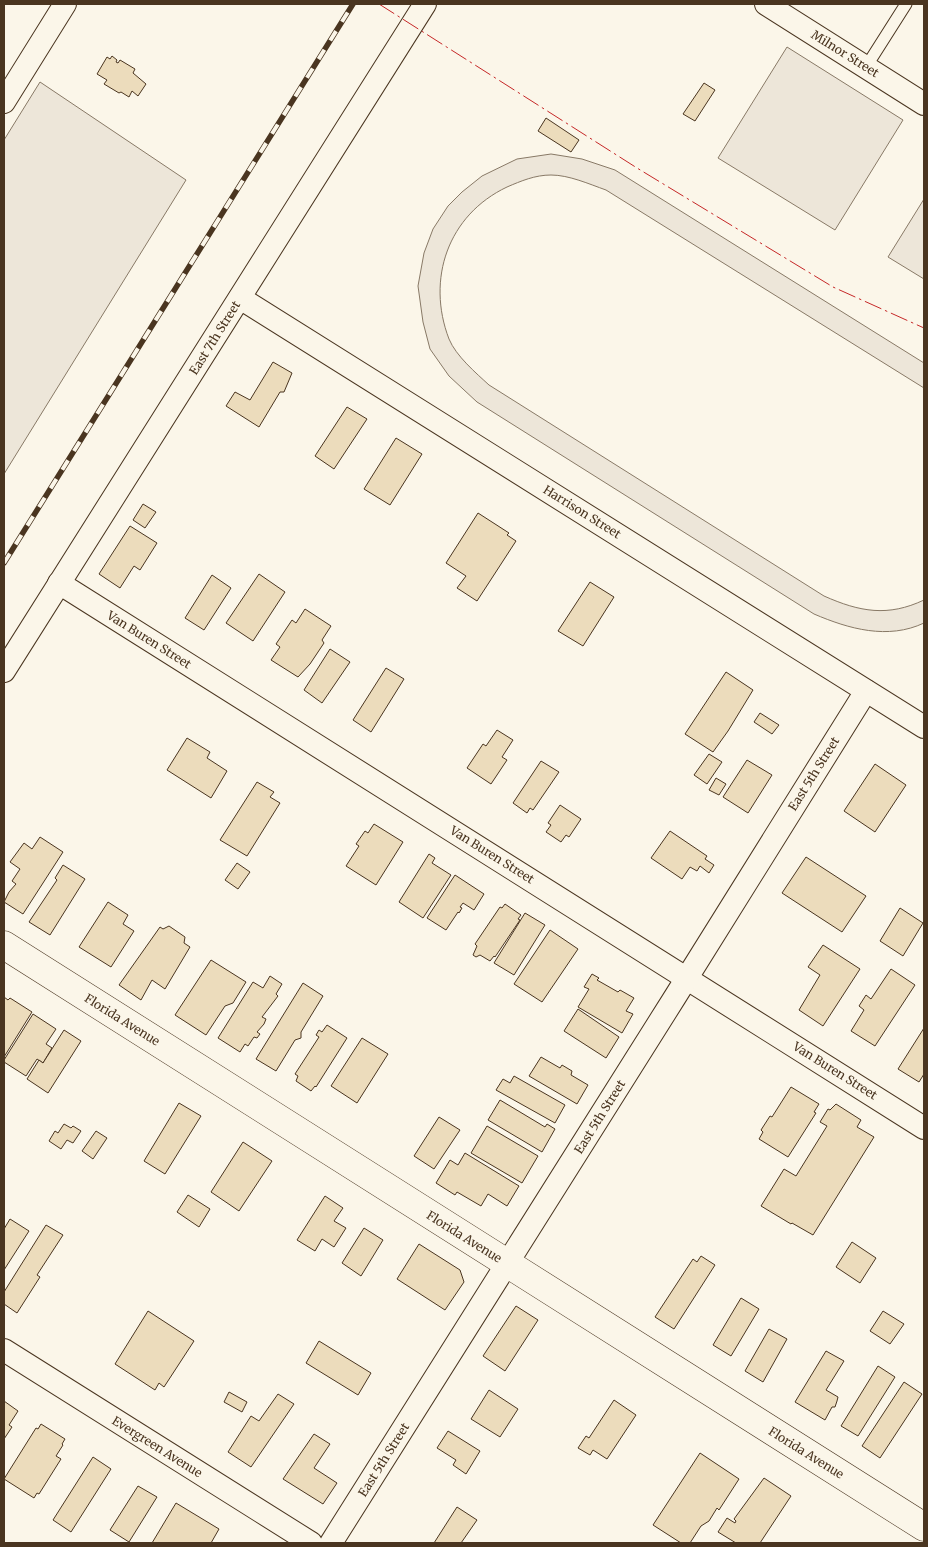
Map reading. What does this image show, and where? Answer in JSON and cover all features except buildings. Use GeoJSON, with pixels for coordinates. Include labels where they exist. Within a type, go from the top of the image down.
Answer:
{"type":"FeatureCollection","features":[{"type":"Feature","properties":{"kind":"street"},"geometry":{"type":"LineString","coordinates":[[4,102],[65,4]]}},
{"type":"Feature","properties":{"kind":"street","name":"East 7th Street"},"geometry":{"type":"LineString","coordinates":[[4,671],[425,4]]}},
{"type":"Feature","properties":{"kind":"street","name":"Milnor Street"},"geometry":{"type":"LineString","coordinates":[[766,4],[924,104]]}},
{"type":"Feature","properties":{"kind":"street","name":"Harrison Street"},"geometry":{"type":"LineString","coordinates":[[240,298],[924,727]]}},
{"type":"Feature","properties":{"kind":"street","name":"Van Buren Street"},"geometry":{"type":"LineString","coordinates":[[59,583],[924,1128]]}},
{"type":"Feature","properties":{"kind":"street","name":"East 5th Street"},"geometry":{"type":"LineString","coordinates":[[331,1543],[866,691]]}},
{"type":"Feature","properties":{"kind":"street","name":"Florida Avenue"},"geometry":{"type":"LineString","coordinates":[[4,945],[924,1527]]}},
{"type":"Feature","properties":{"kind":"street","name":"Evergreen Avenue"},"geometry":{"type":"LineString","coordinates":[[4,1350],[311,1543]]}},
{"type":"Feature","properties":{"kind":"lane"},"geometry":{"type":"LineString","coordinates":[[866,67],[906,4]]}},
{"type":"Feature","properties":{"kind":"shaded area"},"geometry":{"type":"Polygon","coordinates":[[[787,47],[903,120],[835,230],[718,158],[787,47]]]}},
{"type":"Feature","properties":{"kind":"shaded area"},"geometry":{"type":"Polygon","coordinates":[[[40,82],[186,180],[4,474],[4,140],[40,82]]]}},
{"type":"Feature","properties":{"kind":"shaded area"},"geometry":{"type":"Polygon","coordinates":[[[551,154],[582,159],[615,170],[924,363],[924,388],[606,190],[558,175],[534,177],[507,187],[487,199],[470,214],[457,232],[447,251],[442,272],[440,294],[442,316],[449,339],[456,352],[489,385],[824,596],[850,606],[874,610],[898,609],[924,600],[924,623],[897,631],[883,632],[855,628],[814,614],[477,402],[449,376],[430,349],[423,322],[418,286],[424,253],[433,229],[448,206],[482,176],[517,159],[551,154]]]}},
{"type":"Feature","properties":{"kind":"shaded area"},"geometry":{"type":"Polygon","coordinates":[[[924,199],[924,279],[888,257],[924,199]]]}},
{"type":"Feature","properties":{"kind":"railway"},"geometry":{"type":"LineString","coordinates":[[4,563],[353,4]]}},
{"type":"Feature","properties":{"kind":"power"},"geometry":{"type":"LineString","coordinates":[[379,4],[637,168],[833,287],[924,328]]}}]}
